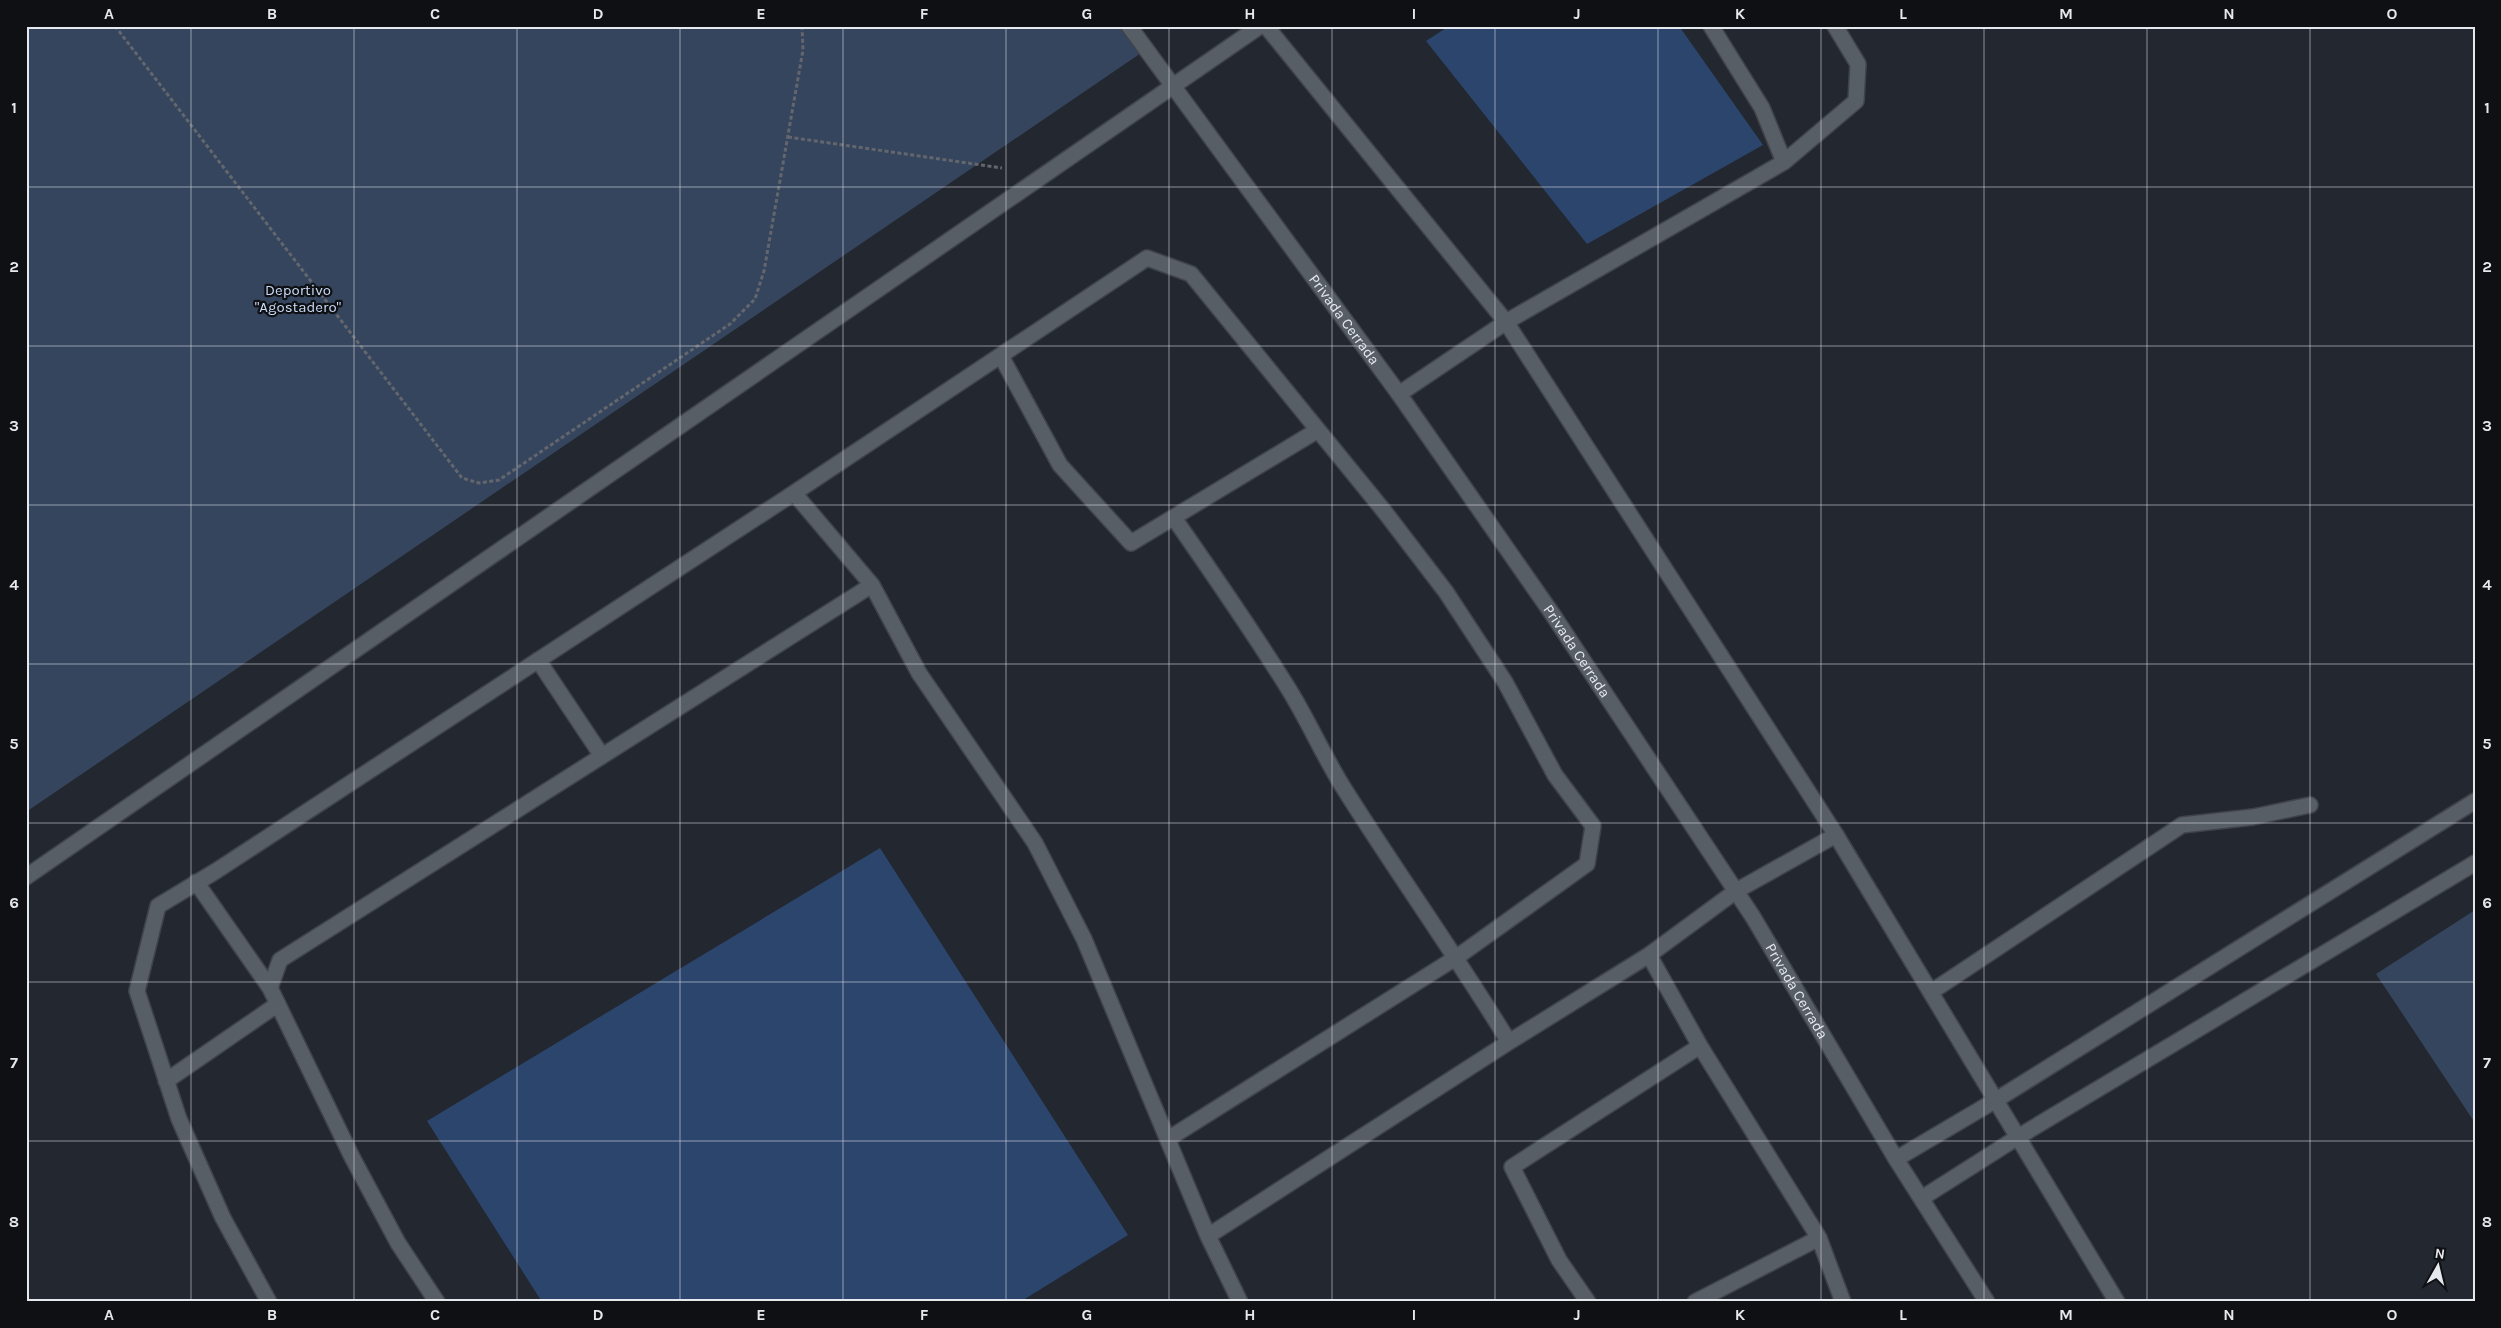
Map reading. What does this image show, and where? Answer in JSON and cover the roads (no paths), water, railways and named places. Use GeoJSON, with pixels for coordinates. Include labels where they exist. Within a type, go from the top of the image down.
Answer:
{"type":"FeatureCollection","features":[{"type":"Feature","properties":{"kind":"street","name":"Privada Cerrada"},"geometry":{"type":"LineString","coordinates":[[1129,26],[1400,394],[1551,612],[1736,891],[1896,1159],[1987,1302]]}},
{"type":"Feature","properties":{"kind":"street"},"geometry":{"type":"LineString","coordinates":[[26,877],[1260,26]]}},
{"type":"Feature","properties":{"kind":"street"},"geometry":{"type":"LineString","coordinates":[[1266,26],[1506,322],[1836,835],[2117,1302]]}},
{"type":"Feature","properties":{"kind":"street"},"geometry":{"type":"LineString","coordinates":[[1711,26],[1762,108],[1784,162]]}},
{"type":"Feature","properties":{"kind":"street"},"geometry":{"type":"LineString","coordinates":[[1400,394],[1506,322],[1784,162],[1856,101],[1858,64],[1835,26]]}},
{"type":"Feature","properties":{"kind":"street"},"geometry":{"type":"LineString","coordinates":[[270,1302],[223,1218],[180,1119],[137,991],[158,906],[794,493],[1148,258],[1191,274],[1384,511],[1446,592],[1505,682],[1554,775],[1593,826],[1587,864],[1457,957],[1168,1139]]}},
{"type":"Feature","properties":{"kind":"street"},"geometry":{"type":"LineString","coordinates":[[1001,356],[1060,465],[1131,544],[1318,430]]}},
{"type":"Feature","properties":{"kind":"street"},"geometry":{"type":"LineString","coordinates":[[794,493],[872,585],[919,673],[1035,843],[1084,939],[1208,1236],[1240,1302]]}},
{"type":"Feature","properties":{"kind":"street"},"geometry":{"type":"LineString","coordinates":[[1174,518],[1235,606],[1289,690],[1342,785],[1397,872],[1457,957],[1509,1042]]}},
{"type":"Feature","properties":{"kind":"street"},"geometry":{"type":"LineString","coordinates":[[270,988],[280,960],[872,585]]}},
{"type":"Feature","properties":{"kind":"street"},"geometry":{"type":"LineString","coordinates":[[538,660],[602,756]]}},
{"type":"Feature","properties":{"kind":"street"},"geometry":{"type":"LineString","coordinates":[[1896,1159],[1996,1100],[2475,801]]}},
{"type":"Feature","properties":{"kind":"street"},"geometry":{"type":"LineString","coordinates":[[1931,992],[2182,825],[2253,817],[2310,805]]}},
{"type":"Feature","properties":{"kind":"street"},"geometry":{"type":"LineString","coordinates":[[1208,1236],[1509,1042],[1650,955],[1736,891],[1836,835]]}},
{"type":"Feature","properties":{"kind":"street"},"geometry":{"type":"LineString","coordinates":[[1922,1198],[2018,1137],[2475,863]]}},
{"type":"Feature","properties":{"kind":"street"},"geometry":{"type":"LineString","coordinates":[[196,882],[270,988],[352,1157],[398,1243],[437,1302]]}},
{"type":"Feature","properties":{"kind":"street"},"geometry":{"type":"LineString","coordinates":[[1650,955],[1700,1046],[1819,1238],[1843,1302]]}},
{"type":"Feature","properties":{"kind":"street"},"geometry":{"type":"LineString","coordinates":[[166,1081],[278,1004]]}},
{"type":"Feature","properties":{"kind":"street"},"geometry":{"type":"LineString","coordinates":[[1588,1302],[1559,1260],[1512,1167],[1700,1046]]}},
{"type":"Feature","properties":{"kind":"street"},"geometry":{"type":"LineString","coordinates":[[1695,1302],[1819,1238]]}},
{"type":"Feature","properties":{"kind":"park label","name":"Deportivo \"Agostadero\""},"geometry":{"type":"Point","coordinates":[298,298]}}]}
